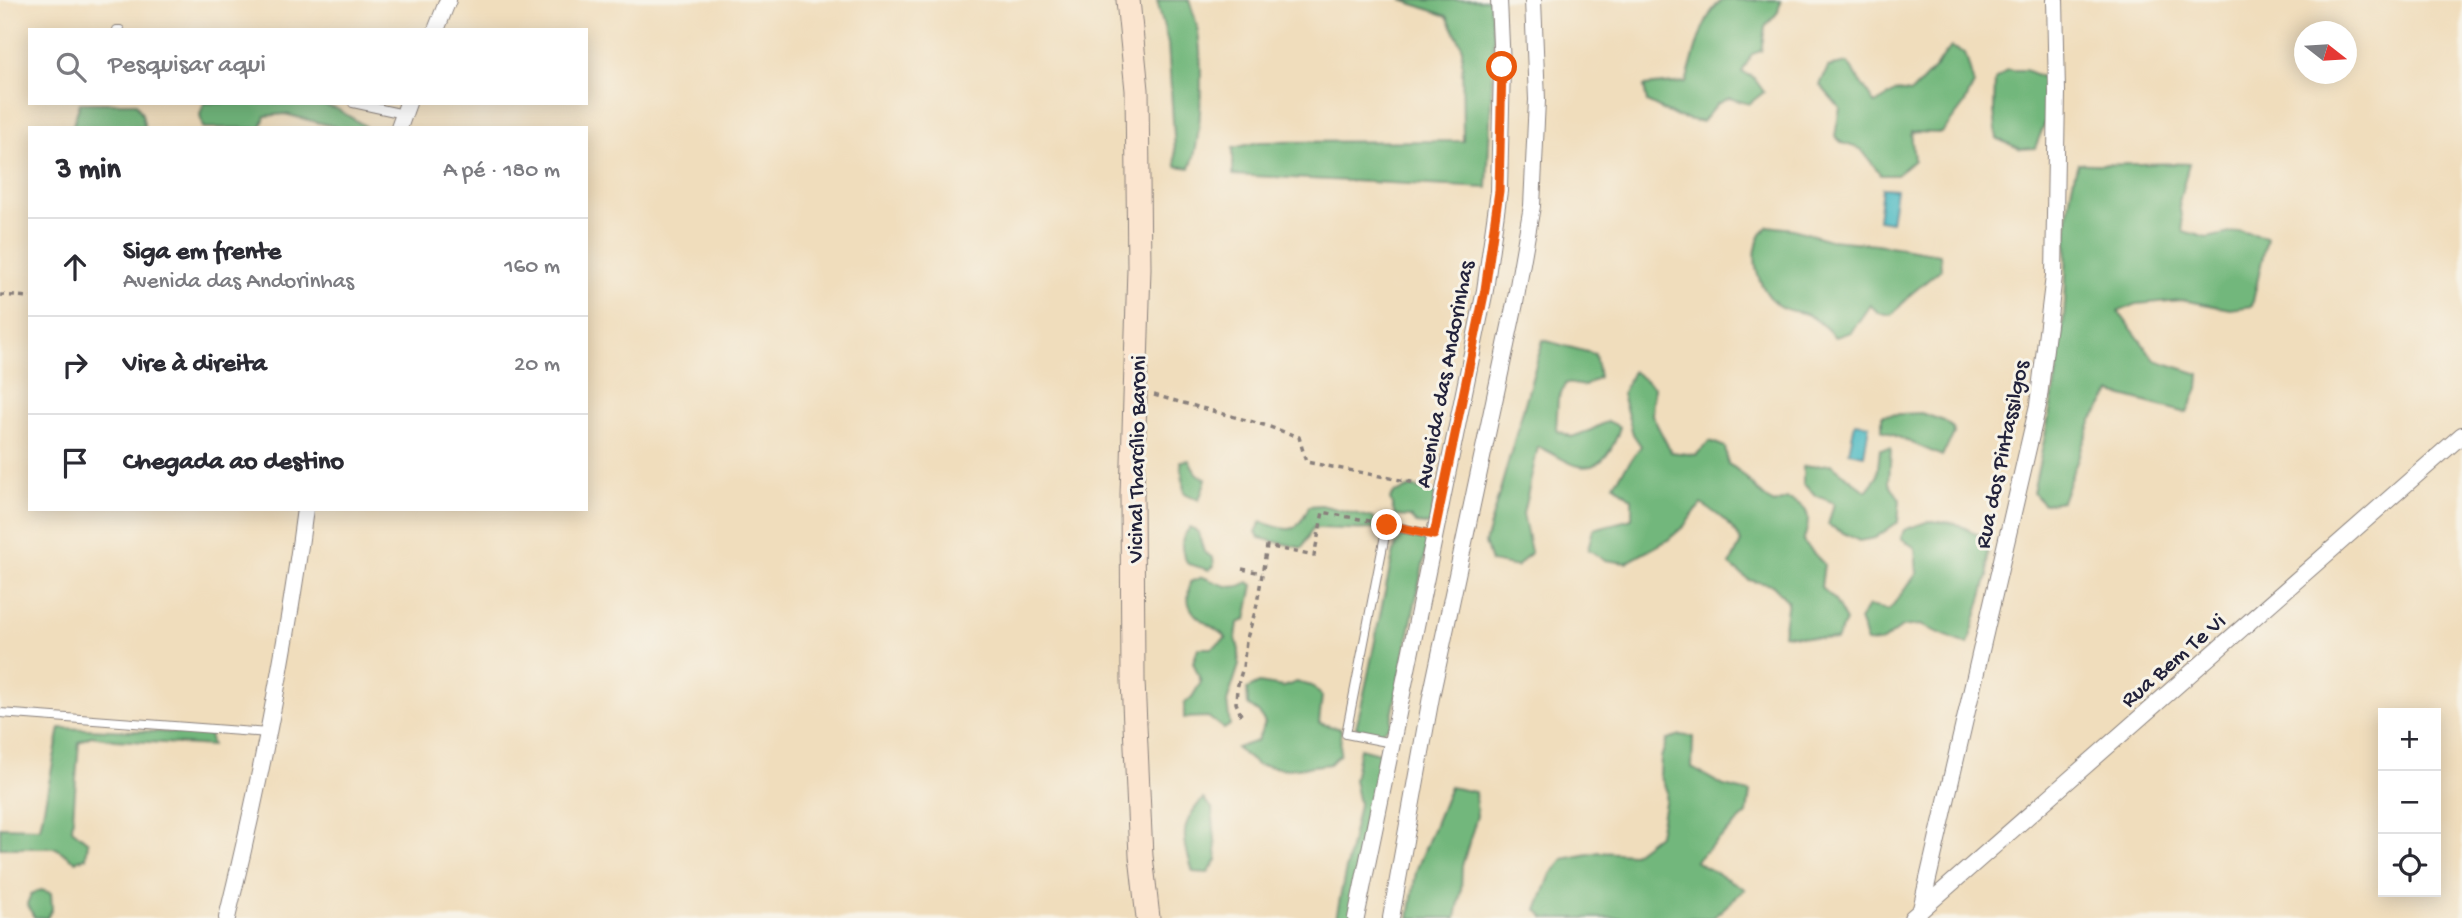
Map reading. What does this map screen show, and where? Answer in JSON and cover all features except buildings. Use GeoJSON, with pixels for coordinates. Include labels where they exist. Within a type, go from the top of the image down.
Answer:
{"type":"FeatureCollection","features":[{"type":"Feature","properties":{"kind":"main road","name":"Vicinal Tharcílio Baroni"},"geometry":{"type":"LineString","coordinates":[[1128,0],[1137,90],[1139,268],[1132,495],[1133,681],[1141,856],[1148,918]]}},
{"type":"Feature","properties":{"kind":"street"},"geometry":{"type":"LineString","coordinates":[[437,28],[448,0]]}},
{"type":"Feature","properties":{"kind":"street","name":"Avenida das Andorinhas"},"geometry":{"type":"LineString","coordinates":[[1356,918],[1485,290],[1499,191],[1502,67],[1499,0]]}},
{"type":"Feature","properties":{"kind":"street"},"geometry":{"type":"LineString","coordinates":[[1391,918],[1431,697],[1512,316],[1532,206],[1537,100],[1533,0]]}},
{"type":"Feature","properties":{"kind":"street","name":"Rua dos Pintassilgos"},"geometry":{"type":"LineString","coordinates":[[1917,914],[2038,405],[2054,276],[2057,92],[2055,0]]}},
{"type":"Feature","properties":{"kind":"street","name":"Rua Bem Te Vi"},"geometry":{"type":"LineString","coordinates":[[1917,914],[2462,435]]}},
{"type":"Feature","properties":{"kind":"street"},"geometry":{"type":"LineString","coordinates":[[227,918],[257,796],[305,511]]}},
{"type":"Feature","properties":{"kind":"lane"},"geometry":{"type":"LineString","coordinates":[[361,105],[403,115]]}},
{"type":"Feature","properties":{"kind":"lane"},"geometry":{"type":"LineString","coordinates":[[1392,743],[1346,734],[1387,525],[1434,535]]}},
{"type":"Feature","properties":{"kind":"lane"},"geometry":{"type":"LineString","coordinates":[[0,713],[268,733]]}},
{"type":"Feature","properties":{"kind":"path"},"geometry":{"type":"LineString","coordinates":[[0,295],[28,297]]}},
{"type":"Feature","properties":{"kind":"path"},"geometry":{"type":"LineString","coordinates":[[1135,390],[1299,436],[1306,463],[1444,488]]}},
{"type":"Feature","properties":{"kind":"path"},"geometry":{"type":"LineString","coordinates":[[1241,715],[1236,703],[1237,688],[1246,641],[1256,609],[1267,546],[1314,556],[1323,512],[1387,525]]}},
{"type":"Feature","properties":{"kind":"path"},"geometry":{"type":"LineString","coordinates":[[1242,569],[1262,573]]}},
{"type":"Feature","properties":{"kind":"green space"},"geometry":{"type":"Polygon","coordinates":[[[1157,0],[1189,0],[1197,26],[1200,119],[1190,168],[1176,166],[1168,44],[1157,0]]]}},
{"type":"Feature","properties":{"kind":"green space"},"geometry":{"type":"Polygon","coordinates":[[[1402,0],[1489,0],[1494,36],[1487,188],[1233,175],[1233,148],[1259,142],[1463,141],[1462,46],[1447,16],[1402,0]]]}},
{"type":"Feature","properties":{"kind":"green space"},"geometry":{"type":"Polygon","coordinates":[[[1722,0],[1781,0],[1778,12],[1765,27],[1761,51],[1752,54],[1742,72],[1754,78],[1764,92],[1749,104],[1729,98],[1717,104],[1702,122],[1677,117],[1647,102],[1644,86],[1686,82],[1703,27],[1722,0]]]}},
{"type":"Feature","properties":{"kind":"green space"},"geometry":{"type":"Polygon","coordinates":[[[1951,47],[1965,53],[1974,84],[1964,104],[1942,133],[1911,132],[1914,160],[1897,175],[1881,175],[1861,149],[1842,143],[1835,136],[1840,108],[1820,85],[1828,67],[1848,63],[1875,104],[1897,91],[1911,93],[1951,47]]]}},
{"type":"Feature","properties":{"kind":"green space"},"geometry":{"type":"Polygon","coordinates":[[[2007,70],[2025,70],[2047,79],[2048,115],[2035,148],[2021,149],[1997,139],[1995,80],[2007,70]]]}},
{"type":"Feature","properties":{"kind":"green space"},"geometry":{"type":"Polygon","coordinates":[[[79,105],[137,105],[145,126],[73,126],[79,105]]]}},
{"type":"Feature","properties":{"kind":"green space"},"geometry":{"type":"Polygon","coordinates":[[[203,105],[322,105],[337,109],[365,126],[332,126],[285,114],[265,116],[262,126],[203,126],[200,115],[203,105]]]}},
{"type":"Feature","properties":{"kind":"green space"},"geometry":{"type":"Polygon","coordinates":[[[2078,163],[2189,164],[2179,202],[2183,231],[2207,238],[2239,231],[2267,237],[2252,306],[2230,309],[2182,300],[2137,304],[2118,311],[2155,360],[2199,374],[2198,389],[2187,413],[2111,393],[2092,420],[2062,501],[2044,504],[2033,493],[2060,350],[2065,302],[2068,215],[2078,163]]]}},
{"type":"Feature","properties":{"kind":"green space"},"geometry":{"type":"Polygon","coordinates":[[[1768,226],[1793,229],[1830,240],[1940,254],[1941,269],[1911,294],[1892,315],[1879,313],[1870,305],[1851,332],[1835,337],[1806,314],[1779,306],[1764,289],[1756,268],[1755,256],[1761,235],[1768,226]]]}},
{"type":"Feature","properties":{"kind":"green space"},"geometry":{"type":"Polygon","coordinates":[[[1543,340],[1595,354],[1599,377],[1585,386],[1566,383],[1558,399],[1556,430],[1572,437],[1608,421],[1620,427],[1607,455],[1595,465],[1587,467],[1575,465],[1538,447],[1523,514],[1531,552],[1517,567],[1491,562],[1485,543],[1543,340]]]}},
{"type":"Feature","properties":{"kind":"green space"},"geometry":{"type":"Polygon","coordinates":[[[1633,371],[1654,387],[1652,415],[1671,452],[1696,455],[1710,441],[1725,447],[1728,464],[1741,472],[1767,499],[1774,504],[1787,499],[1805,510],[1808,521],[1803,542],[1824,564],[1821,587],[1834,599],[1846,621],[1836,640],[1783,634],[1788,601],[1772,585],[1749,580],[1730,565],[1741,542],[1724,520],[1701,504],[1684,526],[1668,540],[1626,563],[1605,560],[1588,549],[1593,529],[1632,519],[1632,499],[1614,484],[1641,446],[1633,434],[1622,394],[1633,371]]]}},
{"type":"Feature","properties":{"kind":"green space"},"geometry":{"type":"Polygon","coordinates":[[[1921,413],[1944,421],[1953,428],[1954,434],[1942,456],[1882,430],[1882,415],[1921,413]]]}},
{"type":"Feature","properties":{"kind":"green space"},"geometry":{"type":"Polygon","coordinates":[[[1891,448],[1889,482],[1900,500],[1898,522],[1875,538],[1859,541],[1828,525],[1834,503],[1817,496],[1803,484],[1803,467],[1831,464],[1866,491],[1877,477],[1880,449],[1891,448]]]}},
{"type":"Feature","properties":{"kind":"green space"},"geometry":{"type":"Polygon","coordinates":[[[1189,460],[1196,473],[1206,479],[1199,500],[1184,493],[1181,461],[1189,460]]]}},
{"type":"Feature","properties":{"kind":"green space"},"geometry":{"type":"Polygon","coordinates":[[[1411,487],[1435,493],[1431,525],[1416,523],[1410,517],[1395,516],[1390,499],[1394,493],[1411,487]]]}},
{"type":"Feature","properties":{"kind":"green space"},"geometry":{"type":"Polygon","coordinates":[[[1321,505],[1374,518],[1376,528],[1313,528],[1302,548],[1259,538],[1256,532],[1261,522],[1286,529],[1296,527],[1309,506],[1321,505]]]}},
{"type":"Feature","properties":{"kind":"green space"},"geometry":{"type":"Polygon","coordinates":[[[1929,521],[1955,523],[1987,539],[1988,576],[1968,645],[1920,625],[1902,627],[1880,643],[1867,642],[1859,620],[1868,606],[1889,610],[1917,573],[1915,548],[1901,538],[1904,530],[1929,521]]]}},
{"type":"Feature","properties":{"kind":"green space"},"geometry":{"type":"Polygon","coordinates":[[[1190,528],[1198,532],[1204,552],[1213,558],[1214,566],[1209,570],[1188,564],[1185,559],[1182,541],[1190,528]]]}},
{"type":"Feature","properties":{"kind":"green space"},"geometry":{"type":"Polygon","coordinates":[[[1402,537],[1428,540],[1390,726],[1378,734],[1356,727],[1390,567],[1396,544],[1402,537]]]}},
{"type":"Feature","properties":{"kind":"green space"},"geometry":{"type":"Polygon","coordinates":[[[1202,577],[1231,587],[1248,582],[1253,585],[1246,620],[1238,623],[1236,638],[1239,665],[1227,702],[1230,725],[1224,729],[1208,717],[1184,718],[1184,704],[1201,682],[1193,662],[1198,648],[1212,648],[1226,638],[1200,619],[1189,604],[1190,582],[1202,577]]]}},
{"type":"Feature","properties":{"kind":"green space"},"geometry":{"type":"Polygon","coordinates":[[[1296,682],[1312,686],[1322,696],[1319,723],[1341,729],[1340,754],[1330,764],[1288,769],[1257,765],[1236,748],[1257,741],[1265,723],[1259,713],[1248,705],[1247,689],[1259,683],[1284,687],[1296,682]]]}},
{"type":"Feature","properties":{"kind":"green space"},"geometry":{"type":"Polygon","coordinates":[[[60,728],[209,734],[212,746],[91,736],[79,742],[72,829],[88,842],[86,858],[75,861],[56,848],[0,848],[0,827],[40,828],[60,728]]]}},
{"type":"Feature","properties":{"kind":"green space"},"geometry":{"type":"Polygon","coordinates":[[[1681,735],[1693,737],[1692,768],[1724,786],[1750,792],[1747,814],[1695,861],[1745,889],[1713,918],[1545,918],[1537,910],[1551,874],[1563,859],[1599,852],[1633,854],[1659,834],[1667,792],[1660,775],[1661,758],[1667,739],[1681,735]]]}},
{"type":"Feature","properties":{"kind":"green space"},"geometry":{"type":"Polygon","coordinates":[[[1360,748],[1383,754],[1350,918],[1336,918],[1359,804],[1354,780],[1360,748]]]}},
{"type":"Feature","properties":{"kind":"green space"},"geometry":{"type":"Polygon","coordinates":[[[1450,787],[1475,792],[1477,816],[1462,866],[1456,918],[1409,918],[1416,871],[1450,787]]]}},
{"type":"Feature","properties":{"kind":"green space"},"geometry":{"type":"Polygon","coordinates":[[[1203,799],[1212,808],[1217,860],[1208,873],[1193,872],[1185,842],[1189,817],[1203,799]]]}},
{"type":"Feature","properties":{"kind":"green space"},"geometry":{"type":"Polygon","coordinates":[[[41,890],[51,893],[52,909],[47,918],[34,917],[27,904],[31,894],[41,890]]]}},
{"type":"Feature","properties":{"kind":"water"},"geometry":{"type":"Polygon","coordinates":[[[1882,188],[1896,189],[1891,222],[1878,220],[1882,188]]]}},
{"type":"Feature","properties":{"kind":"water"},"geometry":{"type":"Polygon","coordinates":[[[1855,423],[1869,425],[1864,455],[1849,452],[1855,423]]]}},
{"type":"Feature","properties":{"kind":"route"},"geometry":{"type":"LineString","coordinates":[[1387,525],[1434,535],[1485,290],[1499,191],[1502,67]]}}]}
